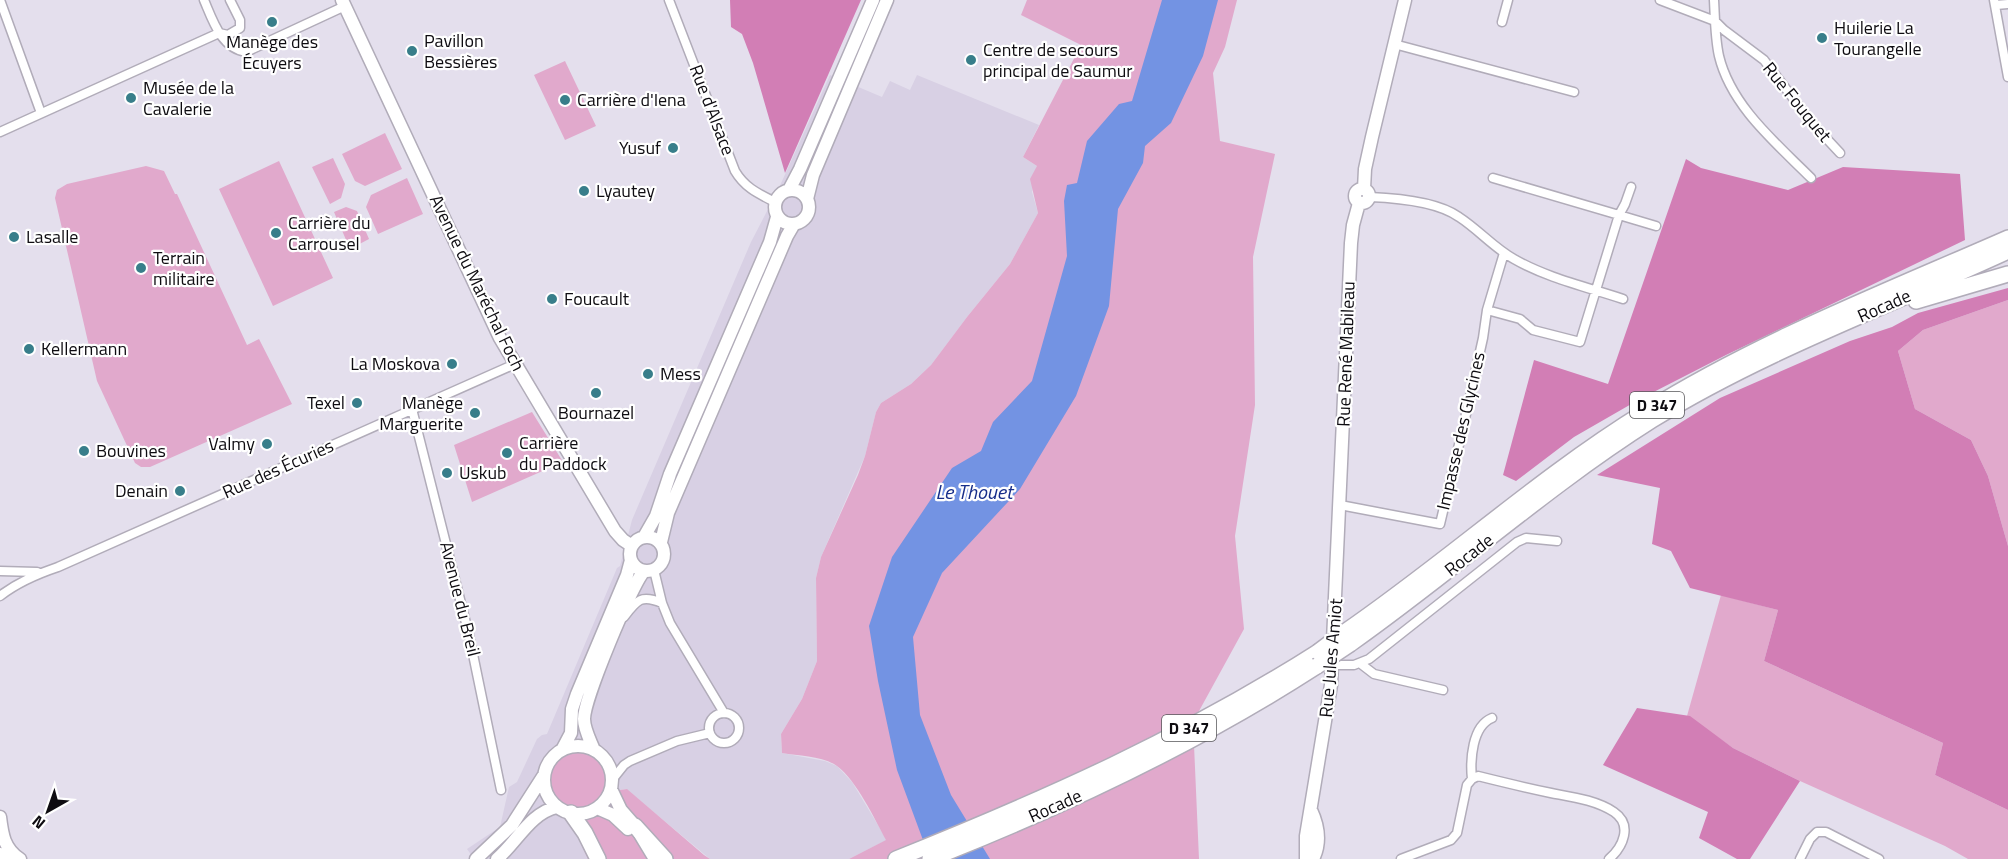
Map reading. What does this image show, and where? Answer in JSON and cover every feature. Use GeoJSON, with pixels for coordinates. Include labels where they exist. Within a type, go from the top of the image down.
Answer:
{"type":"FeatureCollection","features":[{"type":"Feature","properties":{"kind":"highway","name":"D 347"},"geometry":{"type":"LineString","coordinates":[[1346,639],[1571,460],[1680,391],[1797,331],[2008,238]]}},
{"type":"Feature","properties":{"kind":"highway","name":"Rocade"},"geometry":{"type":"LineString","coordinates":[[930,859],[1207,732],[1323,661],[1346,639],[1427,587],[1561,484],[1651,421],[1742,370],[2008,251]]}},
{"type":"Feature","properties":{"kind":"highway"},"geometry":{"type":"LineString","coordinates":[[1869,313],[2008,274]]}},
{"type":"Feature","properties":{"kind":"highway","name":"D 347"},"geometry":{"type":"LineString","coordinates":[[896,859],[1057,799]]}},
{"type":"Feature","properties":{"kind":"highway"},"geometry":{"type":"LineString","coordinates":[[564,810],[585,833],[598,859]]}},
{"type":"Feature","properties":{"kind":"highway"},"geometry":{"type":"LineString","coordinates":[[635,826],[665,859]]}},
{"type":"Feature","properties":{"kind":"main road"},"geometry":{"type":"LineString","coordinates":[[789,190],[804,161],[873,0]]}},
{"type":"Feature","properties":{"kind":"main road"},"geometry":{"type":"LineString","coordinates":[[807,199],[799,192],[789,190],[780,194],[775,202],[777,217],[784,223],[794,225],[807,216],[809,206],[807,199],[813,175],[887,0]]}},
{"type":"Feature","properties":{"kind":"main road","name":"Rue René Mabileau"},"geometry":{"type":"LineString","coordinates":[[1340,505],[1353,225],[1364,196],[1365,169],[1405,0]]}},
{"type":"Feature","properties":{"kind":"main road","name":"Avenue du Maréchal Foch"},"geometry":{"type":"LineString","coordinates":[[344,3],[487,310],[515,364],[615,531],[632,546]]}},
{"type":"Feature","properties":{"kind":"main road"},"geometry":{"type":"LineString","coordinates":[[644,537],[656,516],[670,474],[770,242],[777,217]]}},
{"type":"Feature","properties":{"kind":"main road"},"geometry":{"type":"LineString","coordinates":[[661,542],[669,513],[787,236],[794,225]]}},
{"type":"Feature","properties":{"kind":"main road","name":"Rue Jules Amiot"},"geometry":{"type":"LineString","coordinates":[[1309,859],[1306,836],[1328,707],[1323,661],[1340,505]]}},
{"type":"Feature","properties":{"kind":"main road"},"geometry":{"type":"LineString","coordinates":[[562,750],[570,733],[574,701],[627,575],[632,546],[644,537],[656,538],[661,542],[665,552],[663,563],[649,570],[633,589],[614,632],[584,715],[585,727],[594,750],[607,762],[611,784],[621,810],[635,826],[654,859]]}},
{"type":"Feature","properties":{"kind":"main road"},"geometry":{"type":"LineString","coordinates":[[631,560],[636,567],[649,570]]}},
{"type":"Feature","properties":{"kind":"main road"},"geometry":{"type":"LineString","coordinates":[[477,859],[512,825],[544,775],[550,760],[562,750],[572,747],[594,750]]}},
{"type":"Feature","properties":{"kind":"main road"},"geometry":{"type":"LineString","coordinates":[[544,775],[548,796],[564,810]]}},
{"type":"Feature","properties":{"kind":"main road"},"geometry":{"type":"LineString","coordinates":[[497,859],[535,818],[545,811],[564,810],[580,814],[597,808],[606,800],[611,784]]}},
{"type":"Feature","properties":{"kind":"main road"},"geometry":{"type":"LineString","coordinates":[[597,808],[613,815],[625,826],[649,859]]}},
{"type":"Feature","properties":{"kind":"main road"},"geometry":{"type":"LineString","coordinates":[[0,817],[4,843],[20,859]]}},
{"type":"Feature","properties":{"kind":"main road"},"geometry":{"type":"LineString","coordinates":[[0,854],[4,859]]}},
{"type":"Feature","properties":{"kind":"street"},"geometry":{"type":"LineString","coordinates":[[0,0],[41,114]]}},
{"type":"Feature","properties":{"kind":"street"},"geometry":{"type":"LineString","coordinates":[[204,0],[219,33],[236,50],[246,52],[344,3]]}},
{"type":"Feature","properties":{"kind":"street"},"geometry":{"type":"LineString","coordinates":[[0,132],[219,33],[228,35],[240,28],[240,20],[230,0]]}},
{"type":"Feature","properties":{"kind":"street","name":"Rue d'Alsace"},"geometry":{"type":"LineString","coordinates":[[669,0],[735,171],[741,181],[754,192],[775,202]]}},
{"type":"Feature","properties":{"kind":"street"},"geometry":{"type":"LineString","coordinates":[[1502,22],[1508,0]]}},
{"type":"Feature","properties":{"kind":"street","name":"Rue Fouquet"},"geometry":{"type":"LineString","coordinates":[[1660,0],[1715,21],[1764,60],[1812,123],[1840,153]]}},
{"type":"Feature","properties":{"kind":"street"},"geometry":{"type":"LineString","coordinates":[[1714,0],[1719,55],[1724,72],[1742,106],[1811,178]]}},
{"type":"Feature","properties":{"kind":"street"},"geometry":{"type":"LineString","coordinates":[[2008,4],[1995,2],[2008,77]]}},
{"type":"Feature","properties":{"kind":"street"},"geometry":{"type":"LineString","coordinates":[[1394,44],[1574,92]]}},
{"type":"Feature","properties":{"kind":"street"},"geometry":{"type":"LineString","coordinates":[[1493,178],[1656,226]]}},
{"type":"Feature","properties":{"kind":"street"},"geometry":{"type":"LineString","coordinates":[[1487,310],[1521,319],[1533,330],[1581,342],[1619,215],[1631,187]]}},
{"type":"Feature","properties":{"kind":"street"},"geometry":{"type":"LineString","coordinates":[[1364,196],[1432,205],[1445,210],[1458,216],[1504,253],[1538,270],[1623,299]]}},
{"type":"Feature","properties":{"kind":"street","name":"Impasse des Glycines"},"geometry":{"type":"LineString","coordinates":[[1340,505],[1440,524],[1483,338],[1487,310],[1504,253]]}},
{"type":"Feature","properties":{"kind":"street","name":"Rue des Écuries"},"geometry":{"type":"LineString","coordinates":[[0,596],[12,586],[41,572],[58,567],[515,364]]}},
{"type":"Feature","properties":{"kind":"street","name":"Avenue du Breil"},"geometry":{"type":"LineString","coordinates":[[412,409],[470,635],[501,790]]}},
{"type":"Feature","properties":{"kind":"street"},"geometry":{"type":"LineString","coordinates":[[1361,664],[1517,542],[1526,538],[1557,541]]}},
{"type":"Feature","properties":{"kind":"street"},"geometry":{"type":"LineString","coordinates":[[649,570],[670,623],[724,713]]}},
{"type":"Feature","properties":{"kind":"street","name":"Rue des Écuries"},"geometry":{"type":"LineString","coordinates":[[0,571],[41,572]]}},
{"type":"Feature","properties":{"kind":"street"},"geometry":{"type":"LineString","coordinates":[[614,632],[639,600],[650,598],[663,603]]}},
{"type":"Feature","properties":{"kind":"street"},"geometry":{"type":"LineString","coordinates":[[1323,661],[1361,664],[1374,674],[1443,690]]}},
{"type":"Feature","properties":{"kind":"street"},"geometry":{"type":"LineString","coordinates":[[724,713],[736,720],[738,730],[730,741],[716,740],[710,733],[712,719],[724,713]]}},
{"type":"Feature","properties":{"kind":"street"},"geometry":{"type":"LineString","coordinates":[[1472,779],[1470,761],[1479,728],[1491,718]]}},
{"type":"Feature","properties":{"kind":"street"},"geometry":{"type":"LineString","coordinates":[[611,784],[626,764],[668,746],[710,733]]}},
{"type":"Feature","properties":{"kind":"street"},"geometry":{"type":"LineString","coordinates":[[1401,859],[1451,840],[1457,832],[1467,785],[1478,776],[1593,802],[1615,812],[1622,820],[1625,839],[1619,851],[1610,859]]}},
{"type":"Feature","properties":{"kind":"street"},"geometry":{"type":"LineString","coordinates":[[1800,859],[1810,839],[1817,832],[1826,832],[1879,859]]}},
{"type":"Feature","properties":{"kind":"shaded area"},"geometry":{"type":"Polygon","coordinates":[[[730,0],[861,0],[785,173],[753,63],[742,34],[731,27],[730,0]]]}},
{"type":"Feature","properties":{"kind":"shaded area"},"geometry":{"type":"Polygon","coordinates":[[[1027,0],[1237,0],[1225,47],[1213,73],[1220,141],[1275,154],[1253,257],[1255,405],[1235,536],[1244,629],[1193,722],[1199,859],[849,859],[886,840],[858,790],[844,773],[837,766],[818,758],[782,753],[781,734],[802,699],[817,661],[816,578],[821,557],[865,456],[876,412],[881,403],[911,384],[931,365],[1010,264],[1038,213],[1030,179],[1037,166],[1023,157],[1081,45],[1021,15],[1027,0]]]}},
{"type":"Feature","properties":{"kind":"shaded area","name":"Carrière d'Iena"},"geometry":{"type":"Polygon","coordinates":[[[565,61],[596,126],[565,140],[534,75],[565,61]]]}},
{"type":"Feature","properties":{"kind":"shaded area"},"geometry":{"type":"Polygon","coordinates":[[[830,75],[882,97],[890,81],[910,90],[917,75],[1039,125],[1023,157],[1037,166],[1032,192],[1038,213],[1010,264],[931,365],[911,384],[881,403],[876,412],[865,456],[821,557],[816,578],[817,661],[802,699],[781,734],[782,753],[825,761],[837,766],[852,782],[887,840],[849,859],[710,859],[626,789],[620,790],[583,820],[588,859],[474,859],[467,849],[500,827],[509,787],[517,782],[537,739],[547,734],[617,568],[620,566],[632,520],[751,242],[778,190],[830,75]]]}},
{"type":"Feature","properties":{"kind":"shaded area"},"geometry":{"type":"Polygon","coordinates":[[[385,133],[402,169],[365,186],[355,181],[342,154],[385,133]]]}},
{"type":"Feature","properties":{"kind":"shaded area"},"geometry":{"type":"Polygon","coordinates":[[[333,158],[345,184],[341,198],[330,204],[312,167],[333,158]]]}},
{"type":"Feature","properties":{"kind":"shaded area"},"geometry":{"type":"Polygon","coordinates":[[[1686,159],[1701,168],[1788,190],[1843,167],[1960,174],[1965,240],[1640,399],[1574,437],[1516,481],[1503,475],[1534,360],[1608,384],[1686,159]]]}},
{"type":"Feature","properties":{"kind":"shaded area","name":"Carrière du Carrousel"},"geometry":{"type":"Polygon","coordinates":[[[279,161],[333,278],[273,306],[219,189],[279,161]]]}},
{"type":"Feature","properties":{"kind":"shaded area","name":"Terrain militaire"},"geometry":{"type":"Polygon","coordinates":[[[146,166],[164,171],[177,194],[247,345],[259,339],[292,404],[150,467],[141,467],[135,463],[97,381],[55,198],[57,190],[67,184],[146,166]]]}},
{"type":"Feature","properties":{"kind":"shaded area"},"geometry":{"type":"Polygon","coordinates":[[[407,178],[423,214],[378,234],[366,207],[371,195],[407,178]]]}},
{"type":"Feature","properties":{"kind":"shaded area"},"geometry":{"type":"Polygon","coordinates":[[[346,207],[357,211],[369,239],[350,249],[334,212],[346,207]]]}},
{"type":"Feature","properties":{"kind":"shaded area"},"geometry":{"type":"Polygon","coordinates":[[[2008,288],[2008,300],[1923,330],[1898,351],[1915,409],[1971,440],[1988,476],[2008,546],[2008,810],[1935,775],[1943,743],[1764,661],[1778,610],[1690,588],[1671,551],[1652,544],[1660,488],[1597,475],[1720,398],[1850,341],[1892,327],[1918,313],[2008,288]]]}},
{"type":"Feature","properties":{"kind":"shaded area"},"geometry":{"type":"Polygon","coordinates":[[[2008,300],[2008,546],[1988,476],[1971,440],[1915,409],[1898,351],[1923,330],[2008,300]]]}},
{"type":"Feature","properties":{"kind":"shaded area","name":"Carrière du Paddock"},"geometry":{"type":"Polygon","coordinates":[[[532,412],[563,462],[472,502],[454,445],[532,412]]]}},
{"type":"Feature","properties":{"kind":"shaded area"},"geometry":{"type":"Polygon","coordinates":[[[1721,595],[1778,610],[1764,661],[1943,743],[1935,775],[2008,810],[2008,859],[1968,859],[1945,846],[1800,781],[1733,748],[1687,716],[1721,595]]]}},
{"type":"Feature","properties":{"kind":"shaded area"},"geometry":{"type":"Polygon","coordinates":[[[1637,708],[1690,716],[1733,748],[1800,781],[1750,859],[1737,859],[1699,838],[1708,812],[1603,765],[1637,708]]]}},
{"type":"Feature","properties":{"kind":"shaded area"},"geometry":{"type":"Polygon","coordinates":[[[572,752],[584,752],[594,756],[602,764],[606,780],[602,796],[594,804],[584,808],[572,808],[562,804],[554,796],[550,786],[550,774],[554,764],[562,756],[572,752]]]}},
{"type":"Feature","properties":{"kind":"shaded area"},"geometry":{"type":"Polygon","coordinates":[[[627,789],[710,859],[588,859],[575,831],[583,820],[620,790],[627,789]]]}},
{"type":"Feature","properties":{"kind":"water","name":"Le Thouet"},"geometry":{"type":"Polygon","coordinates":[[[1162,0],[1218,0],[1203,56],[1171,123],[1145,146],[1143,163],[1118,209],[1109,306],[1076,396],[1020,489],[942,573],[913,637],[920,715],[951,795],[990,859],[930,859],[897,770],[869,626],[892,557],[952,468],[981,451],[993,422],[1032,381],[1067,256],[1064,201],[1067,185],[1077,183],[1087,141],[1119,104],[1132,101],[1162,0]]]}},
{"type":"Feature","properties":{"kind":"place","name":"Manège des Écuyers"},"geometry":{"type":"Point","coordinates":[272,22]}},
{"type":"Feature","properties":{"kind":"place","name":"Huilerie La Tourangelle"},"geometry":{"type":"Point","coordinates":[1822,38]}},
{"type":"Feature","properties":{"kind":"place","name":"Pavillon Bessières"},"geometry":{"type":"Point","coordinates":[412,51]}},
{"type":"Feature","properties":{"kind":"place","name":"Centre de secours principal de Saumur"},"geometry":{"type":"Point","coordinates":[971,60]}},
{"type":"Feature","properties":{"kind":"place","name":"Musée de la Cavalerie"},"geometry":{"type":"Point","coordinates":[131,98]}},
{"type":"Feature","properties":{"kind":"place","name":"Carrière d'Iena"},"geometry":{"type":"Point","coordinates":[565,100]}},
{"type":"Feature","properties":{"kind":"place","name":"Yusuf"},"geometry":{"type":"Point","coordinates":[673,148]}},
{"type":"Feature","properties":{"kind":"place","name":"Lyautey"},"geometry":{"type":"Point","coordinates":[584,191]}},
{"type":"Feature","properties":{"kind":"place","name":"Carrière du Carrousel"},"geometry":{"type":"Point","coordinates":[276,233]}},
{"type":"Feature","properties":{"kind":"place","name":"Lasalle"},"geometry":{"type":"Point","coordinates":[14,237]}},
{"type":"Feature","properties":{"kind":"place","name":"Terrain militaire"},"geometry":{"type":"Point","coordinates":[141,268]}},
{"type":"Feature","properties":{"kind":"place","name":"Foucault"},"geometry":{"type":"Point","coordinates":[552,299]}},
{"type":"Feature","properties":{"kind":"place","name":"Kellermann"},"geometry":{"type":"Point","coordinates":[29,349]}},
{"type":"Feature","properties":{"kind":"place","name":"La Moskova"},"geometry":{"type":"Point","coordinates":[452,364]}},
{"type":"Feature","properties":{"kind":"place","name":"Mess"},"geometry":{"type":"Point","coordinates":[648,374]}},
{"type":"Feature","properties":{"kind":"place","name":"Bournazel"},"geometry":{"type":"Point","coordinates":[596,393]}},
{"type":"Feature","properties":{"kind":"place","name":"Texel"},"geometry":{"type":"Point","coordinates":[357,403]}},
{"type":"Feature","properties":{"kind":"place","name":"Manège Marguerite"},"geometry":{"type":"Point","coordinates":[475,413]}},
{"type":"Feature","properties":{"kind":"place","name":"Valmy"},"geometry":{"type":"Point","coordinates":[267,444]}},
{"type":"Feature","properties":{"kind":"place","name":"Bouvines"},"geometry":{"type":"Point","coordinates":[84,451]}},
{"type":"Feature","properties":{"kind":"place","name":"Carrière du Paddock"},"geometry":{"type":"Point","coordinates":[507,453]}},
{"type":"Feature","properties":{"kind":"place","name":"Uskub"},"geometry":{"type":"Point","coordinates":[447,473]}},
{"type":"Feature","properties":{"kind":"place","name":"Denain"},"geometry":{"type":"Point","coordinates":[180,491]}}]}
